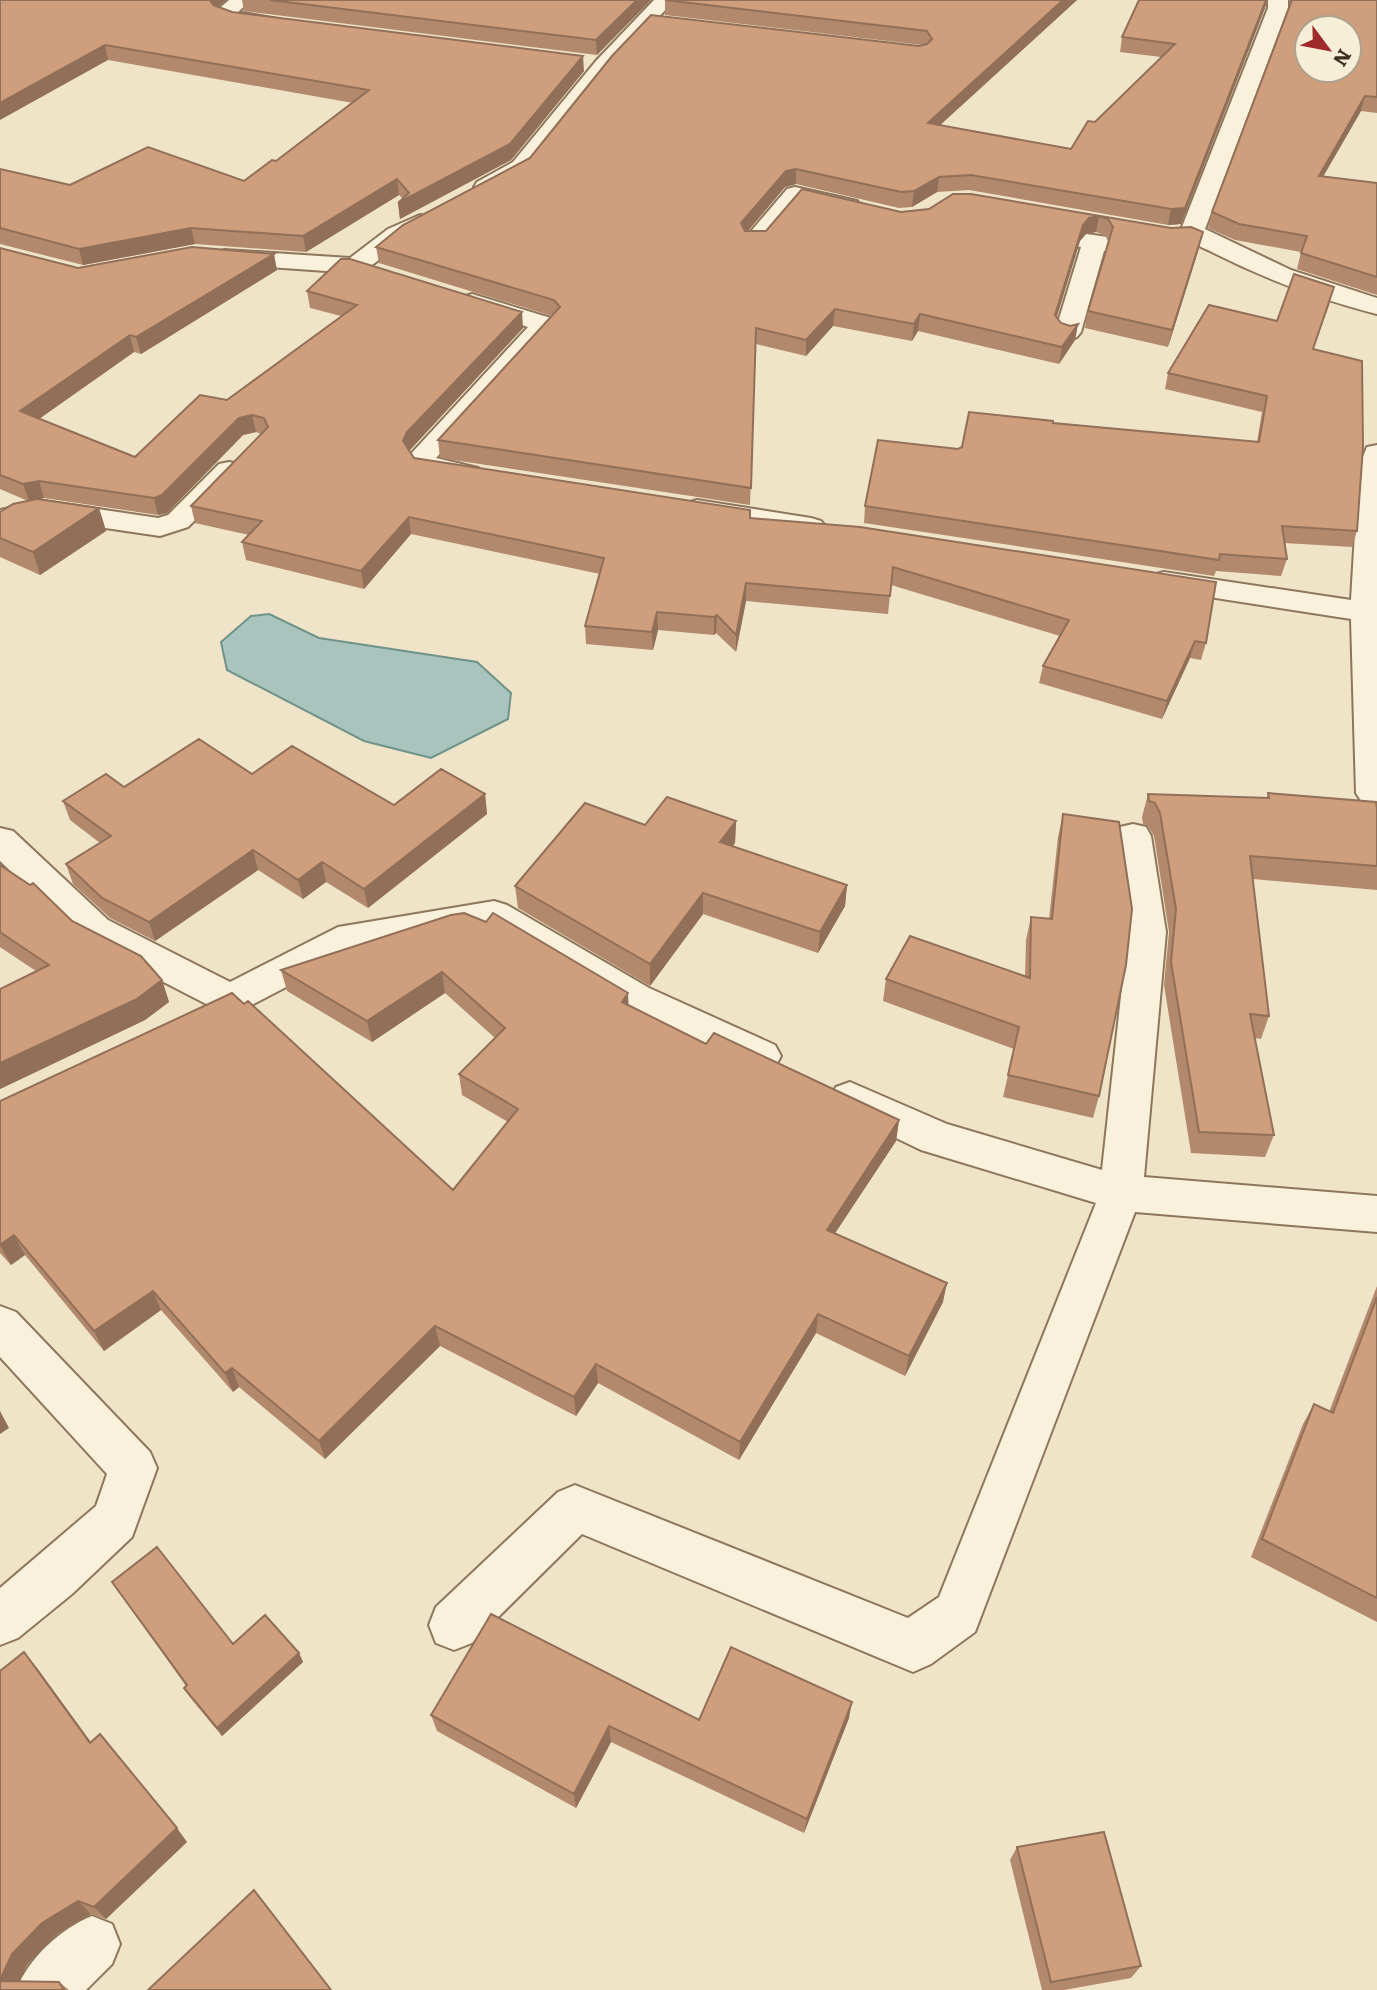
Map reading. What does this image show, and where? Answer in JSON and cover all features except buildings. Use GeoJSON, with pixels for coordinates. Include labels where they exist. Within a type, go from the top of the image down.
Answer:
{"type":"FeatureCollection","features":[{"type":"Feature","properties":{"kind":"street"},"geometry":{"type":"LineString","coordinates":[[241,0],[224,13],[235,18],[289,25]]}},
{"type":"Feature","properties":{"kind":"street"},"geometry":{"type":"LineString","coordinates":[[466,197],[521,167],[603,65],[665,0]]}},
{"type":"Feature","properties":{"kind":"street"},"geometry":{"type":"LineString","coordinates":[[1192,232],[1278,8],[1278,0]]}},
{"type":"Feature","properties":{"kind":"street"},"geometry":{"type":"LineString","coordinates":[[645,21],[672,24]]}},
{"type":"Feature","properties":{"kind":"street"},"geometry":{"type":"LineString","coordinates":[[576,62],[603,65]]}},
{"type":"Feature","properties":{"kind":"street"},"geometry":{"type":"LineString","coordinates":[[755,241],[795,194],[873,212]]}},
{"type":"Feature","properties":{"kind":"street"},"geometry":{"type":"LineString","coordinates":[[209,256],[368,270],[396,234],[443,209]]}},
{"type":"Feature","properties":{"kind":"street"},"geometry":{"type":"LineString","coordinates":[[1022,209],[1168,235],[1192,232],[1252,264],[1345,298],[1377,306]]}},
{"type":"Feature","properties":{"kind":"street"},"geometry":{"type":"LineString","coordinates":[[1001,229],[1252,264]]}},
{"type":"Feature","properties":{"kind":"street"},"geometry":{"type":"LineString","coordinates":[[1068,332],[1096,242]]}},
{"type":"Feature","properties":{"kind":"street"},"geometry":{"type":"LineString","coordinates":[[444,293],[545,324],[422,457],[427,467],[496,478]]}},
{"type":"Feature","properties":{"kind":"street"},"geometry":{"type":"LineString","coordinates":[[0,519],[44,510],[160,527],[178,521],[246,453]]}},
{"type":"Feature","properties":{"kind":"street"},"geometry":{"type":"LineString","coordinates":[[1376,462],[1366,611],[1373,793],[1377,799]]}},
{"type":"Feature","properties":{"kind":"street"},"geometry":{"type":"LineString","coordinates":[[674,506],[838,531]]}},
{"type":"Feature","properties":{"kind":"street"},"geometry":{"type":"LineString","coordinates":[[1138,578],[1366,611]]}},
{"type":"Feature","properties":{"kind":"street"},"geometry":{"type":"LineString","coordinates":[[454,1625],[575,1508],[913,1646],[957,1614],[1121,1193],[1147,932],[1133,836]]}},
{"type":"Feature","properties":{"kind":"street"},"geometry":{"type":"LineString","coordinates":[[0,840],[95,930],[230,999]]}},
{"type":"Feature","properties":{"kind":"street"},"geometry":{"type":"LineString","coordinates":[[194,1016],[351,937],[494,914],[635,998],[936,1138],[1121,1193],[1377,1214]]}},
{"type":"Feature","properties":{"kind":"street"},"geometry":{"type":"LineString","coordinates":[[0,1326],[133,1468],[116,1521],[54,1577],[0,1620]]}},
{"type":"Feature","properties":{"kind":"street"},"geometry":{"type":"LineString","coordinates":[[45,1990],[92,1944]]}},
{"type":"Feature","properties":{"kind":"water"},"geometry":{"type":"Polygon","coordinates":[[[269,614],[319,638],[477,662],[511,693],[508,719],[431,758],[364,741],[227,670],[221,642],[251,616],[269,614]]]}}]}
